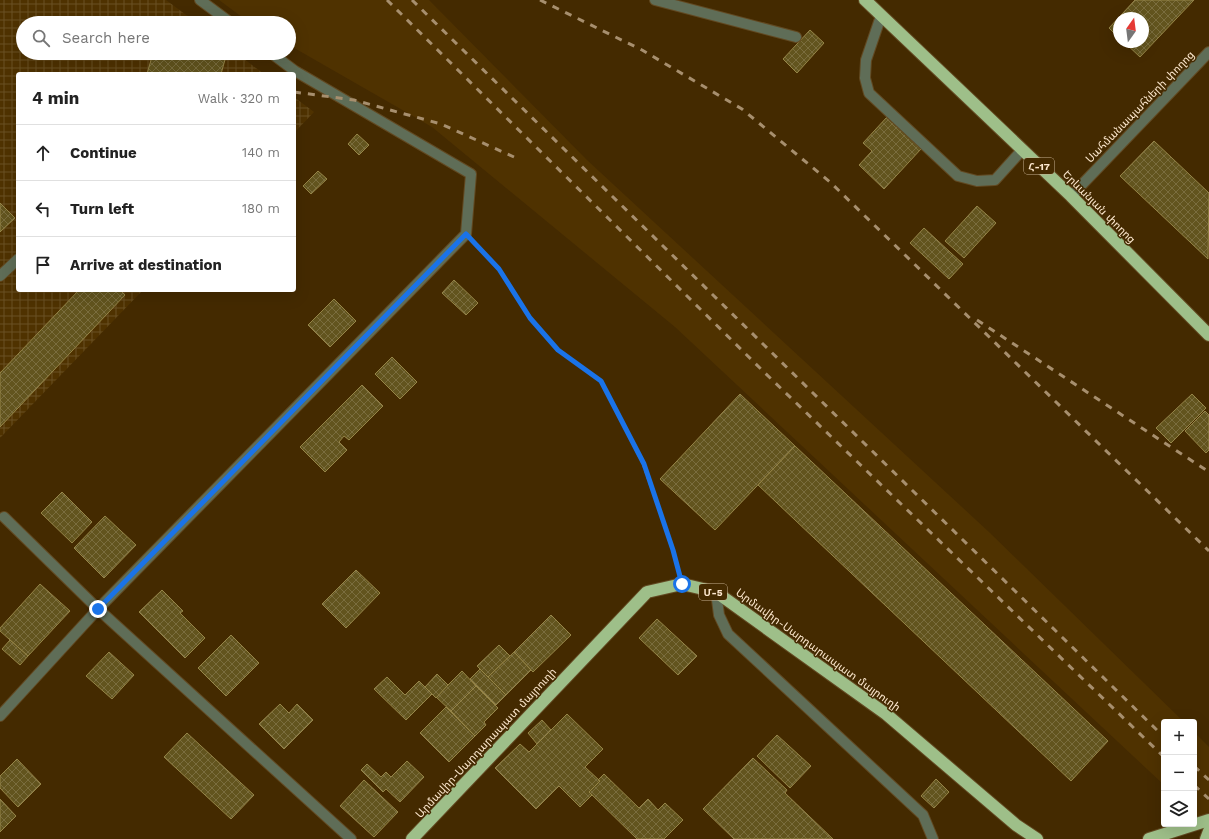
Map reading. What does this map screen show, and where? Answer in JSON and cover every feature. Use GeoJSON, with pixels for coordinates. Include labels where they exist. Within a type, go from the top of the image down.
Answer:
{"type":"FeatureCollection","features":[{"type":"Feature","properties":{"kind":"highway","name":"Երևանյան փողոց"},"geometry":{"type":"LineString","coordinates":[[865,0],[1071,196],[1209,335]]}},
{"type":"Feature","properties":{"kind":"highway","name":"Արմավիր-Սարդարապատ մայրուղի"},"geometry":{"type":"LineString","coordinates":[[412,839],[647,592],[682,584],[716,592],[886,714],[1016,825],[1037,839]]}},
{"type":"Feature","properties":{"kind":"highway"},"geometry":{"type":"LineString","coordinates":[[1149,839],[1209,820]]}},
{"type":"Feature","properties":{"kind":"highway"},"geometry":{"type":"LineString","coordinates":[[1206,839],[1209,831]]}},
{"type":"Feature","properties":{"kind":"street"},"geometry":{"type":"LineString","coordinates":[[200,0],[222,16]]}},
{"type":"Feature","properties":{"kind":"street"},"geometry":{"type":"LineString","coordinates":[[655,0],[796,37]]}},
{"type":"Feature","properties":{"kind":"street"},"geometry":{"type":"LineString","coordinates":[[881,16],[866,60],[865,78],[869,93],[958,176],[976,181],[995,180],[1022,150]]}},
{"type":"Feature","properties":{"kind":"street","name":"Սահմանապահների փողոց"},"geometry":{"type":"LineString","coordinates":[[1071,196],[1209,52]]}},
{"type":"Feature","properties":{"kind":"street"},"geometry":{"type":"LineString","coordinates":[[0,716],[98,609],[466,234],[471,174],[295,71],[280,60]]}},
{"type":"Feature","properties":{"kind":"street"},"geometry":{"type":"LineString","coordinates":[[0,276],[16,261]]}},
{"type":"Feature","properties":{"kind":"street"},"geometry":{"type":"LineString","coordinates":[[4,517],[98,609],[351,839]]}},
{"type":"Feature","properties":{"kind":"street"},"geometry":{"type":"LineString","coordinates":[[716,592],[719,615],[728,634],[923,815],[933,839]]}},
{"type":"Feature","properties":{"kind":"path"},"geometry":{"type":"LineString","coordinates":[[466,234],[499,269],[530,318],[558,350],[601,381],[644,464],[673,550],[682,584]]}},
{"type":"Feature","properties":{"kind":"shaded area"},"geometry":{"type":"Polygon","coordinates":[[[0,0],[166,0],[188,16],[16,16],[16,60],[245,60],[261,72],[16,72],[16,292],[141,292],[0,438],[0,0]]]}},
{"type":"Feature","properties":{"kind":"shaded area"},"geometry":{"type":"Polygon","coordinates":[[[219,0],[429,0],[587,160],[989,532],[1181,719],[1161,719],[1161,782],[675,327],[432,127],[296,49],[296,16],[241,16],[219,0]]]}},
{"type":"Feature","properties":{"kind":"shaded area"},"geometry":{"type":"Polygon","coordinates":[[[296,98],[314,112],[296,131],[296,98]]]}},
{"type":"Feature","properties":{"kind":"shaded area"},"geometry":{"type":"Polygon","coordinates":[[[1197,735],[1209,747],[1209,827],[1197,816],[1197,735]]]}},
{"type":"Feature","properties":{"kind":"building"},"geometry":{"type":"Polygon","coordinates":[[[1135,0],[1194,0],[1149,48],[1149,12],[1124,12],[1135,0]]]}},
{"type":"Feature","properties":{"kind":"building"},"geometry":{"type":"Polygon","coordinates":[[[1113,24],[1113,32],[1109,28],[1113,24]]]}},
{"type":"Feature","properties":{"kind":"building"},"geometry":{"type":"Polygon","coordinates":[[[810,30],[824,43],[797,73],[783,59],[810,30]]]}},
{"type":"Feature","properties":{"kind":"building"},"geometry":{"type":"Polygon","coordinates":[[[1130,48],[1149,48],[1140,57],[1130,48]]]}},
{"type":"Feature","properties":{"kind":"building"},"geometry":{"type":"Polygon","coordinates":[[[151,60],[225,60],[222,72],[148,72],[151,60]]]}},
{"type":"Feature","properties":{"kind":"building"},"geometry":{"type":"Polygon","coordinates":[[[887,117],[921,149],[884,189],[859,165],[872,151],[863,143],[887,117]]]}},
{"type":"Feature","properties":{"kind":"building"},"geometry":{"type":"Polygon","coordinates":[[[357,134],[369,145],[359,155],[348,144],[357,134]]]}},
{"type":"Feature","properties":{"kind":"building"},"geometry":{"type":"Polygon","coordinates":[[[1154,141],[1209,193],[1208,259],[1120,176],[1154,141]]]}},
{"type":"Feature","properties":{"kind":"building"},"geometry":{"type":"Polygon","coordinates":[[[318,171],[327,179],[311,194],[303,186],[318,171]]]}},
{"type":"Feature","properties":{"kind":"building"},"geometry":{"type":"Polygon","coordinates":[[[0,203],[15,218],[0,232],[0,203]]]}},
{"type":"Feature","properties":{"kind":"building"},"geometry":{"type":"Polygon","coordinates":[[[977,206],[996,223],[964,258],[945,241],[977,206]]]}},
{"type":"Feature","properties":{"kind":"building"},"geometry":{"type":"Polygon","coordinates":[[[924,228],[963,264],[949,279],[910,243],[924,228]]]}},
{"type":"Feature","properties":{"kind":"building"},"geometry":{"type":"Polygon","coordinates":[[[454,280],[478,303],[466,315],[442,293],[454,280]]]}},
{"type":"Feature","properties":{"kind":"building"},"geometry":{"type":"Polygon","coordinates":[[[77,292],[122,292],[125,295],[0,427],[0,373],[77,292]]]}},
{"type":"Feature","properties":{"kind":"building"},"geometry":{"type":"Polygon","coordinates":[[[334,299],[356,321],[330,347],[308,325],[334,299]]]}},
{"type":"Feature","properties":{"kind":"building"},"geometry":{"type":"Polygon","coordinates":[[[392,357],[417,382],[400,399],[375,374],[392,357]]]}},
{"type":"Feature","properties":{"kind":"building"},"geometry":{"type":"Polygon","coordinates":[[[362,385],[383,406],[349,440],[344,436],[339,442],[347,450],[325,472],[300,447],[362,385]]]}},
{"type":"Feature","properties":{"kind":"building"},"geometry":{"type":"Polygon","coordinates":[[[740,394],[795,446],[715,530],[660,479],[740,394]]]}},
{"type":"Feature","properties":{"kind":"building"},"geometry":{"type":"Polygon","coordinates":[[[1192,394],[1206,408],[1171,443],[1156,428],[1192,394]]]}},
{"type":"Feature","properties":{"kind":"building"},"geometry":{"type":"Polygon","coordinates":[[[1205,411],[1209,415],[1209,450],[1206,453],[1185,431],[1205,411]]]}},
{"type":"Feature","properties":{"kind":"building"},"geometry":{"type":"Polygon","coordinates":[[[795,446],[1108,741],[1071,781],[758,485],[795,446]]]}},
{"type":"Feature","properties":{"kind":"building"},"geometry":{"type":"Polygon","coordinates":[[[62,492],[92,522],[72,543],[41,513],[62,492]]]}},
{"type":"Feature","properties":{"kind":"building"},"geometry":{"type":"Polygon","coordinates":[[[105,516],[136,545],[104,578],[74,548],[105,516]]]}},
{"type":"Feature","properties":{"kind":"building"},"geometry":{"type":"Polygon","coordinates":[[[356,570],[380,593],[346,628],[322,604],[356,570]]]}},
{"type":"Feature","properties":{"kind":"building"},"geometry":{"type":"Polygon","coordinates":[[[40,584],[70,611],[28,656],[0,631],[0,628],[40,584]]]}},
{"type":"Feature","properties":{"kind":"building"},"geometry":{"type":"Polygon","coordinates":[[[162,590],[183,611],[180,613],[205,638],[185,658],[139,612],[162,590]]]}},
{"type":"Feature","properties":{"kind":"building"},"geometry":{"type":"Polygon","coordinates":[[[551,615],[571,635],[533,672],[514,652],[551,615]]]}},
{"type":"Feature","properties":{"kind":"building"},"geometry":{"type":"Polygon","coordinates":[[[657,619],[697,656],[678,675],[639,638],[657,619]]]}},
{"type":"Feature","properties":{"kind":"building"},"geometry":{"type":"Polygon","coordinates":[[[231,635],[259,663],[226,696],[198,668],[231,635]]]}},
{"type":"Feature","properties":{"kind":"building"},"geometry":{"type":"Polygon","coordinates":[[[10,640],[28,656],[20,665],[2,649],[10,640]]]}},
{"type":"Feature","properties":{"kind":"building"},"geometry":{"type":"Polygon","coordinates":[[[499,645],[510,656],[488,677],[477,666],[499,645]]]}},
{"type":"Feature","properties":{"kind":"building"},"geometry":{"type":"Polygon","coordinates":[[[109,652],[134,675],[112,699],[86,676],[109,652]]]}},
{"type":"Feature","properties":{"kind":"building"},"geometry":{"type":"Polygon","coordinates":[[[514,652],[531,670],[506,695],[488,677],[514,652]]]}},
{"type":"Feature","properties":{"kind":"building"},"geometry":{"type":"Polygon","coordinates":[[[480,669],[506,695],[496,705],[470,679],[480,669]]]}},
{"type":"Feature","properties":{"kind":"building"},"geometry":{"type":"Polygon","coordinates":[[[462,671],[476,686],[451,711],[436,697],[462,671]]]}},
{"type":"Feature","properties":{"kind":"building"},"geometry":{"type":"Polygon","coordinates":[[[437,674],[448,685],[436,698],[425,687],[437,674]]]}},
{"type":"Feature","properties":{"kind":"building"},"geometry":{"type":"Polygon","coordinates":[[[387,677],[405,695],[419,681],[432,694],[406,720],[374,689],[387,677]]]}},
{"type":"Feature","properties":{"kind":"building"},"geometry":{"type":"Polygon","coordinates":[[[476,686],[498,708],[484,722],[486,725],[475,736],[451,711],[476,686]]]}},
{"type":"Feature","properties":{"kind":"building"},"geometry":{"type":"Polygon","coordinates":[[[280,704],[289,713],[297,704],[313,720],[284,749],[259,724],[280,704]]]}},
{"type":"Feature","properties":{"kind":"building"},"geometry":{"type":"Polygon","coordinates":[[[446,707],[475,736],[449,762],[420,733],[446,707]]]}},
{"type":"Feature","properties":{"kind":"building"},"geometry":{"type":"Polygon","coordinates":[[[567,714],[603,749],[585,767],[600,781],[589,792],[592,795],[580,807],[559,786],[536,809],[495,768],[520,744],[529,752],[567,714]]]}},
{"type":"Feature","properties":{"kind":"building"},"geometry":{"type":"Polygon","coordinates":[[[542,720],[551,730],[537,744],[528,733],[542,720]]]}},
{"type":"Feature","properties":{"kind":"building"},"geometry":{"type":"Polygon","coordinates":[[[187,733],[254,795],[231,819],[164,757],[187,733]]]}},
{"type":"Feature","properties":{"kind":"building"},"geometry":{"type":"Polygon","coordinates":[[[777,735],[811,766],[790,788],[757,756],[777,735]]]}},
{"type":"Feature","properties":{"kind":"building"},"geometry":{"type":"Polygon","coordinates":[[[753,758],[787,790],[785,793],[833,839],[734,839],[703,809],[753,758]]]}},
{"type":"Feature","properties":{"kind":"building"},"geometry":{"type":"Polygon","coordinates":[[[17,759],[41,784],[18,807],[0,788],[0,776],[17,759]]]}},
{"type":"Feature","properties":{"kind":"building"},"geometry":{"type":"Polygon","coordinates":[[[407,761],[424,777],[400,802],[386,789],[383,792],[361,770],[367,764],[381,777],[386,772],[391,777],[407,761]]]}},
{"type":"Feature","properties":{"kind":"building"},"geometry":{"type":"Polygon","coordinates":[[[604,774],[639,808],[648,799],[658,810],[665,803],[683,820],[664,839],[637,839],[589,792],[600,781],[598,780],[604,774]]]}},
{"type":"Feature","properties":{"kind":"building"},"geometry":{"type":"Polygon","coordinates":[[[936,779],[949,792],[934,808],[921,796],[936,779]]]}},
{"type":"Feature","properties":{"kind":"building"},"geometry":{"type":"Polygon","coordinates":[[[364,780],[398,812],[374,837],[340,806],[364,780]]]}},
{"type":"Feature","properties":{"kind":"building"},"geometry":{"type":"Polygon","coordinates":[[[0,799],[16,816],[0,832],[0,799]]]}},
{"type":"Feature","properties":{"kind":"railway"},"geometry":{"type":"LineString","coordinates":[[387,0],[765,373],[1162,755]]}},
{"type":"Feature","properties":{"kind":"railway"},"geometry":{"type":"LineString","coordinates":[[412,0],[1161,734]]}},
{"type":"Feature","properties":{"kind":"railway"},"geometry":{"type":"LineString","coordinates":[[540,0],[642,50],[742,109],[830,182],[1209,551]]}},
{"type":"Feature","properties":{"kind":"railway"},"geometry":{"type":"LineString","coordinates":[[296,92],[354,100],[441,124],[514,157]]}},
{"type":"Feature","properties":{"kind":"railway"},"geometry":{"type":"LineString","coordinates":[[977,320],[1209,472]]}},
{"type":"Feature","properties":{"kind":"railway"},"geometry":{"type":"LineString","coordinates":[[1197,769],[1209,780]]}},
{"type":"Feature","properties":{"kind":"railway"},"geometry":{"type":"LineString","coordinates":[[1197,788],[1209,799]]}},
{"type":"Feature","properties":{"kind":"route"},"geometry":{"type":"LineString","coordinates":[[98,609],[466,234],[499,269],[530,318],[558,350],[601,381],[644,464],[673,550],[682,584]]}}]}
